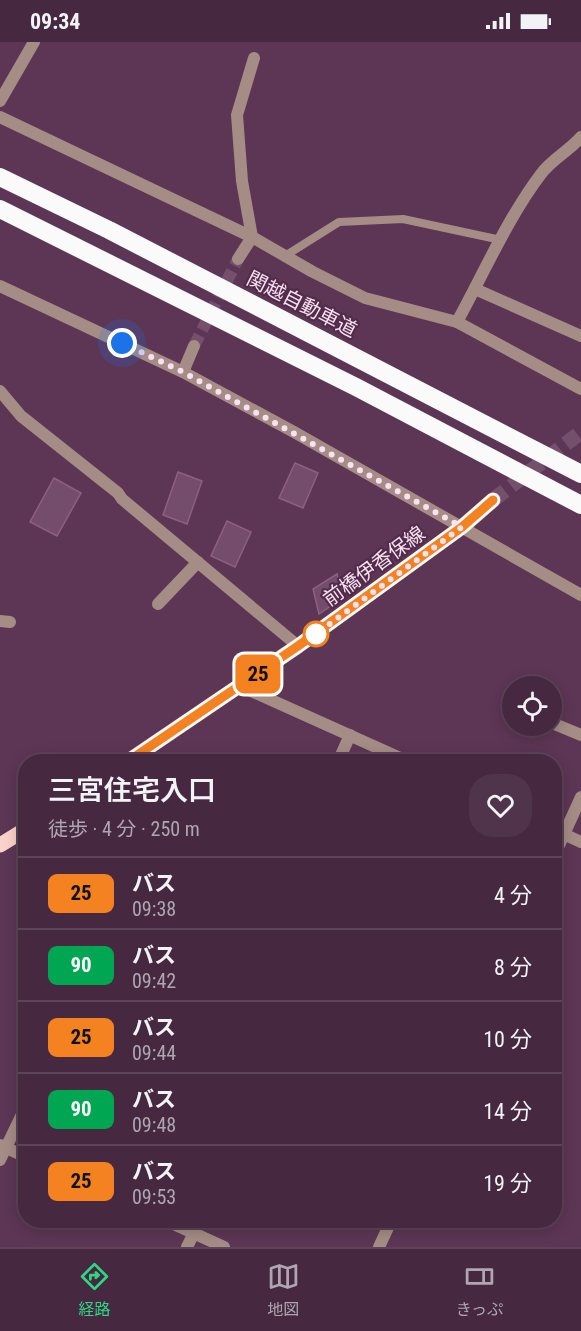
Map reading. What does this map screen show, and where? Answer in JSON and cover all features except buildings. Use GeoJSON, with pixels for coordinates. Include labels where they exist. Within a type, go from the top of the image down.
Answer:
{"type":"FeatureCollection","features":[{"type":"Feature","properties":{"kind":"highway","name":"関越自動車道"},"geometry":{"type":"LineString","coordinates":[[0,177],[109,230],[581,474]]}},
{"type":"Feature","properties":{"kind":"highway"},"geometry":{"type":"LineString","coordinates":[[0,209],[356,387],[581,505]]}},
{"type":"Feature","properties":{"kind":"main road","name":"前橋伊香保線"},"geometry":{"type":"LineString","coordinates":[[139,754],[298,646],[462,527],[493,500]]}},
{"type":"Feature","properties":{"kind":"main road"},"geometry":{"type":"LineString","coordinates":[[0,845],[18,834]]}},
{"type":"Feature","properties":{"kind":"street"},"geometry":{"type":"LineString","coordinates":[[0,101],[34,42]]}},
{"type":"Feature","properties":{"kind":"street"},"geometry":{"type":"LineString","coordinates":[[238,259],[252,237],[242,182],[237,115],[254,58]]}},
{"type":"Feature","properties":{"kind":"street"},"geometry":{"type":"LineString","coordinates":[[0,117],[252,237],[365,298],[457,322],[581,388]]}},
{"type":"Feature","properties":{"kind":"street"},"geometry":{"type":"LineString","coordinates":[[457,322],[515,213],[541,174],[581,136]]}},
{"type":"Feature","properties":{"kind":"street"},"geometry":{"type":"LineString","coordinates":[[0,286],[183,372],[581,595]]}},
{"type":"Feature","properties":{"kind":"street"},"geometry":{"type":"LineString","coordinates":[[475,289],[581,336]]}},
{"type":"Feature","properties":{"kind":"street"},"geometry":{"type":"LineString","coordinates":[[183,372],[194,346]]}},
{"type":"Feature","properties":{"kind":"street"},"geometry":{"type":"LineString","coordinates":[[0,393],[21,416],[118,493],[122,499],[298,646]]}},
{"type":"Feature","properties":{"kind":"street"},"geometry":{"type":"LineString","coordinates":[[158,604],[198,562]]}},
{"type":"Feature","properties":{"kind":"street"},"geometry":{"type":"LineString","coordinates":[[240,686],[392,754]]}},
{"type":"Feature","properties":{"kind":"street"},"geometry":{"type":"LineString","coordinates":[[562,727],[581,735]]}},
{"type":"Feature","properties":{"kind":"street"},"geometry":{"type":"LineString","coordinates":[[342,754],[350,735]]}},
{"type":"Feature","properties":{"kind":"street"},"geometry":{"type":"LineString","coordinates":[[562,829],[581,797]]}},
{"type":"Feature","properties":{"kind":"street"},"geometry":{"type":"LineString","coordinates":[[562,833],[581,842]]}},
{"type":"Feature","properties":{"kind":"street"},"geometry":{"type":"LineString","coordinates":[[0,1161],[3,1146],[18,1120]]}},
{"type":"Feature","properties":{"kind":"street"},"geometry":{"type":"LineString","coordinates":[[3,1146],[18,1153]]}},
{"type":"Feature","properties":{"kind":"street"},"geometry":{"type":"LineString","coordinates":[[183,1228],[224,1247]]}},
{"type":"Feature","properties":{"kind":"street"},"geometry":{"type":"LineString","coordinates":[[380,1247],[388,1228]]}},
{"type":"Feature","properties":{"kind":"street"},"geometry":{"type":"LineString","coordinates":[[188,1247],[194,1233]]}},
{"type":"Feature","properties":{"kind":"lane"},"geometry":{"type":"LineString","coordinates":[[285,256],[339,222],[403,219],[501,240]]}},
{"type":"Feature","properties":{"kind":"tunnel"},"geometry":{"type":"LineString","coordinates":[[194,346],[238,259]]}},
{"type":"Feature","properties":{"kind":"tunnel"},"geometry":{"type":"LineString","coordinates":[[493,500],[581,432]]}},
{"type":"Feature","properties":{"kind":"bus line","name":"25"},"geometry":{"type":"LineString","coordinates":[[139,754],[298,646],[462,527],[493,500]]}},
{"type":"Feature","properties":{"kind":"route"},"geometry":{"type":"LineString","coordinates":[[122,343],[183,372],[294,432],[462,527],[316,634]]}}]}
